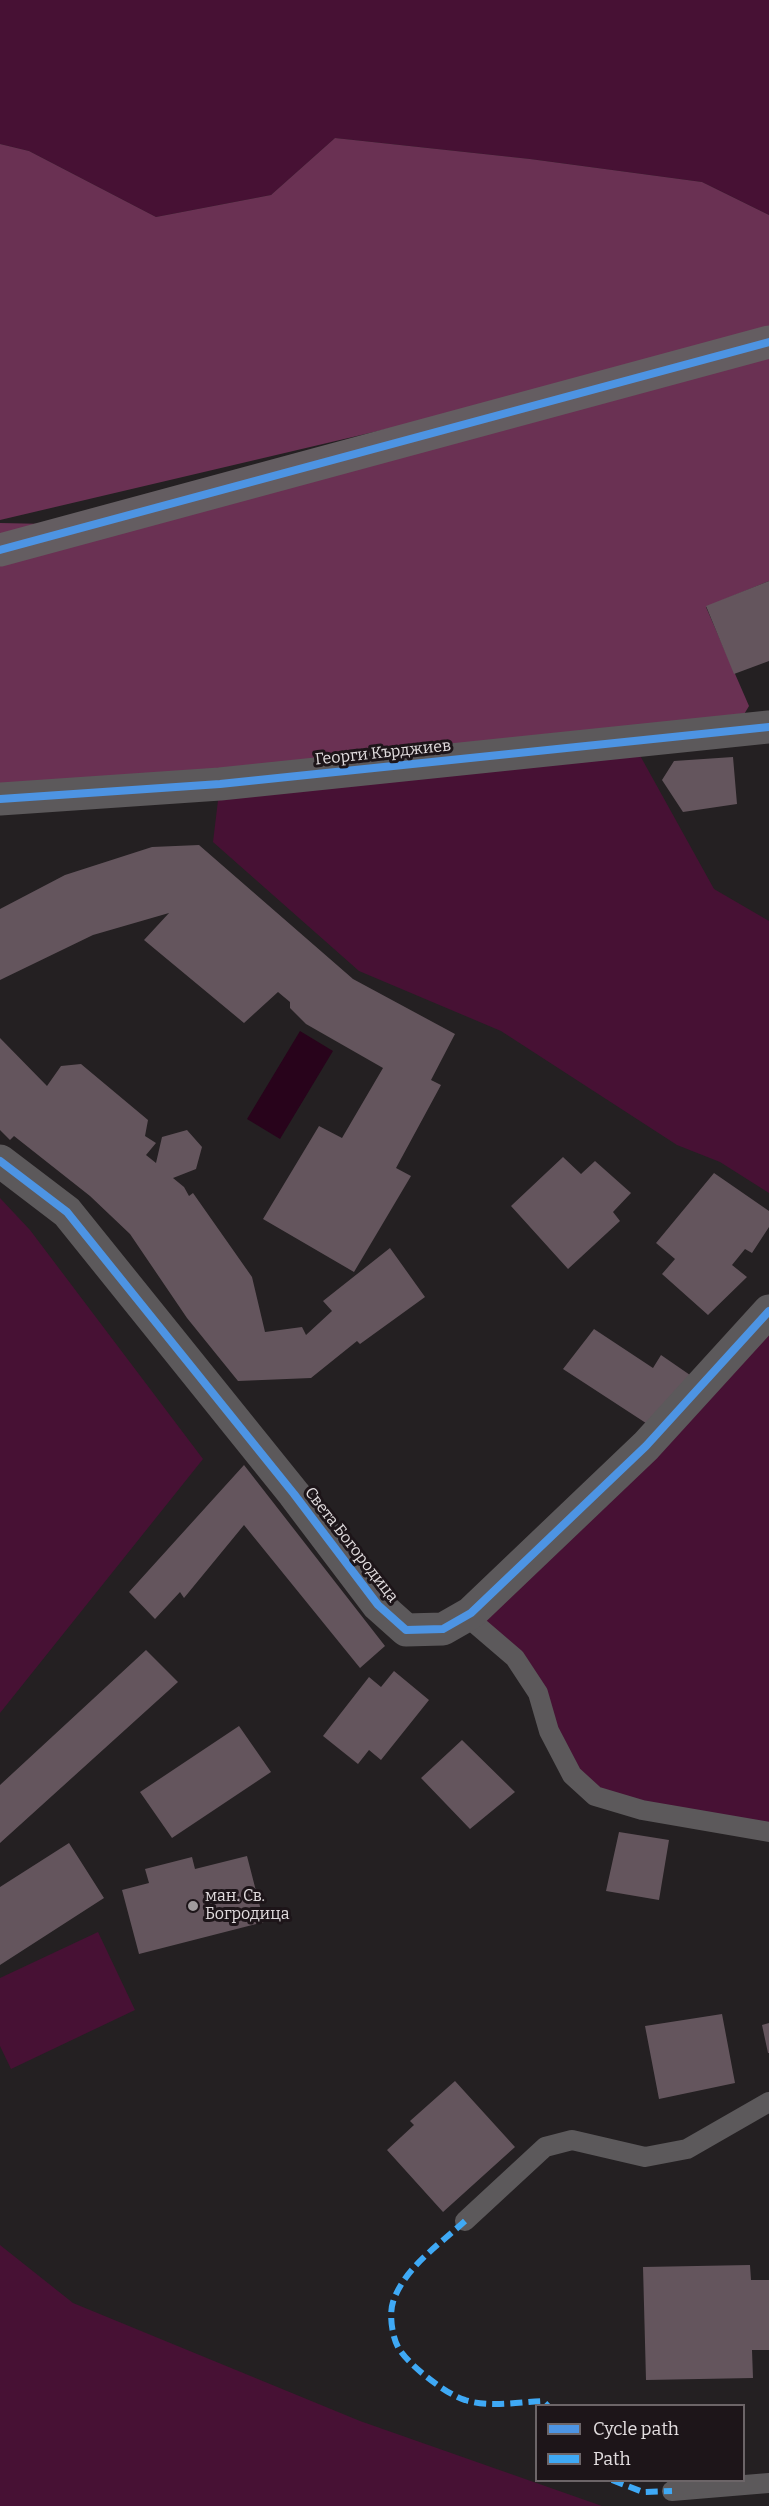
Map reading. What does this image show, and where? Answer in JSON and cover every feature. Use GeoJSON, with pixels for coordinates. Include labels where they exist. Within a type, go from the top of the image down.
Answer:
{"type":"FeatureCollection","features":[{"type":"Feature","properties":{"kind":"street"},"geometry":{"type":"LineString","coordinates":[[4,556],[769,342]]}},
{"type":"Feature","properties":{"kind":"street","name":"Георги Кърджиев"},"geometry":{"type":"LineString","coordinates":[[0,799],[220,784],[769,727]]}},
{"type":"Feature","properties":{"kind":"street","name":"Света Богородица"},"geometry":{"type":"LineString","coordinates":[[0,1161],[67,1212],[294,1494],[378,1605],[405,1630],[443,1629],[466,1616],[646,1446],[769,1311]]}},
{"type":"Feature","properties":{"kind":"lane"},"geometry":{"type":"LineString","coordinates":[[466,1616],[515,1658],[538,1693],[549,1731],[572,1775],[595,1796],[642,1810],[769,1832]]}},
{"type":"Feature","properties":{"kind":"lane"},"geometry":{"type":"LineString","coordinates":[[465,2221],[545,2147],[572,2140],[645,2157],[687,2149],[768,2093]]}},
{"type":"Feature","properties":{"kind":"lane"},"geometry":{"type":"LineString","coordinates":[[672,2491],[769,2483]]}},
{"type":"Feature","properties":{"kind":"shaded area"},"geometry":{"type":"Polygon","coordinates":[[[0,0],[769,0],[769,215],[702,182],[530,159],[335,138],[271,195],[156,217],[29,151],[0,144],[0,0]]]}},
{"type":"Feature","properties":{"kind":"shaded area"},"geometry":{"type":"Polygon","coordinates":[[[335,138],[530,159],[702,182],[769,215],[769,339],[0,520],[0,144],[29,151],[156,217],[271,195],[335,138]]]}},
{"type":"Feature","properties":{"kind":"shaded area"},"geometry":{"type":"Polygon","coordinates":[[[769,342],[769,581],[706,607],[749,706],[734,731],[0,799],[0,523],[97,525],[769,342]]]}},
{"type":"Feature","properties":{"kind":"shaded area"},"geometry":{"type":"Polygon","coordinates":[[[632,741],[714,889],[769,921],[769,1193],[720,1162],[677,1145],[501,1031],[359,971],[213,842],[220,784],[632,741]]]}},
{"type":"Feature","properties":{"kind":"shaded area"},"geometry":{"type":"Polygon","coordinates":[[[300,1031],[333,1051],[280,1139],[247,1119],[300,1031]]]}},
{"type":"Feature","properties":{"kind":"shaded area"},"geometry":{"type":"Polygon","coordinates":[[[0,1198],[30,1230],[203,1459],[0,1713],[0,1198]]]}},
{"type":"Feature","properties":{"kind":"shaded area"},"geometry":{"type":"Polygon","coordinates":[[[769,1311],[769,1832],[642,1810],[572,1775],[538,1693],[466,1616],[769,1311]]]}},
{"type":"Feature","properties":{"kind":"shaded area"},"geometry":{"type":"Polygon","coordinates":[[[98,1932],[135,2010],[11,2069],[0,2046],[0,1978],[98,1932]]]}},
{"type":"Feature","properties":{"kind":"shaded area"},"geometry":{"type":"Polygon","coordinates":[[[0,2245],[73,2303],[360,2421],[602,2506],[0,2506],[0,2245]]]}},
{"type":"Feature","properties":{"kind":"building"},"geometry":{"type":"Polygon","coordinates":[[[769,581],[769,661],[734,674],[706,606],[769,581]]]}},
{"type":"Feature","properties":{"kind":"building"},"geometry":{"type":"Polygon","coordinates":[[[733,757],[737,804],[683,812],[662,780],[674,761],[733,757]]]}},
{"type":"Feature","properties":{"kind":"building"},"geometry":{"type":"Polygon","coordinates":[[[199,845],[353,979],[455,1034],[431,1080],[441,1085],[396,1168],[411,1176],[354,1272],[263,1219],[319,1126],[342,1138],[383,1068],[306,1024],[290,1008],[290,1002],[278,992],[244,1023],[144,940],[169,913],[93,935],[0,980],[0,909],[65,875],[152,847],[199,845]]]}},
{"type":"Feature","properties":{"kind":"building"},"geometry":{"type":"Polygon","coordinates":[[[0,1038],[47,1086],[61,1066],[81,1064],[148,1120],[145,1136],[156,1143],[146,1155],[156,1163],[162,1137],[187,1130],[202,1147],[196,1169],[173,1178],[184,1187],[189,1196],[193,1193],[252,1277],[265,1332],[302,1327],[306,1335],[332,1311],[323,1301],[390,1248],[425,1297],[360,1344],[357,1341],[311,1378],[238,1381],[187,1318],[130,1234],[90,1196],[14,1136],[10,1140],[0,1130],[0,1038]]]}},
{"type":"Feature","properties":{"kind":"building"},"geometry":{"type":"Polygon","coordinates":[[[563,1157],[581,1174],[595,1161],[631,1193],[613,1212],[620,1221],[568,1269],[511,1206],[563,1157]]]}},
{"type":"Feature","properties":{"kind":"building"},"geometry":{"type":"Polygon","coordinates":[[[714,1173],[769,1211],[769,1227],[752,1253],[745,1249],[732,1265],[747,1277],[708,1315],[662,1274],[675,1259],[656,1243],[714,1173]]]}},
{"type":"Feature","properties":{"kind":"building"},"geometry":{"type":"Polygon","coordinates":[[[594,1329],[653,1368],[661,1355],[690,1375],[652,1427],[563,1369],[594,1329]]]}},
{"type":"Feature","properties":{"kind":"building"},"geometry":{"type":"Polygon","coordinates":[[[244,1465],[385,1646],[360,1668],[244,1525],[184,1598],[180,1592],[155,1619],[129,1592],[244,1465]]]}},
{"type":"Feature","properties":{"kind":"building"},"geometry":{"type":"Polygon","coordinates":[[[146,1650],[178,1682],[0,1843],[0,1785],[146,1650]]]}},
{"type":"Feature","properties":{"kind":"building"},"geometry":{"type":"Polygon","coordinates":[[[394,1671],[429,1700],[381,1760],[369,1750],[358,1764],[323,1736],[369,1677],[381,1687],[394,1671]]]}},
{"type":"Feature","properties":{"kind":"building"},"geometry":{"type":"Polygon","coordinates":[[[239,1726],[271,1772],[172,1838],[140,1792],[239,1726]]]}},
{"type":"Feature","properties":{"kind":"building"},"geometry":{"type":"Polygon","coordinates":[[[462,1740],[515,1792],[470,1829],[421,1778],[462,1740]]]}},
{"type":"Feature","properties":{"kind":"building"},"geometry":{"type":"Polygon","coordinates":[[[619,1832],[669,1840],[659,1900],[606,1891],[619,1832]]]}},
{"type":"Feature","properties":{"kind":"building"},"geometry":{"type":"Polygon","coordinates":[[[69,1843],[104,1898],[0,1965],[0,1887],[69,1843]]]}},
{"type":"Feature","properties":{"kind":"building","name":"ман. Св. Богродица"},"geometry":{"type":"Polygon","coordinates":[[[247,1856],[264,1922],[139,1954],[122,1890],[149,1883],[145,1869],[192,1857],[195,1869],[247,1856]]]}},
{"type":"Feature","properties":{"kind":"building"},"geometry":{"type":"Polygon","coordinates":[[[722,2014],[735,2083],[659,2099],[645,2026],[722,2014]]]}},
{"type":"Feature","properties":{"kind":"building"},"geometry":{"type":"Polygon","coordinates":[[[769,2023],[769,2053],[768,2053],[762,2025],[769,2023]]]}},
{"type":"Feature","properties":{"kind":"building"},"geometry":{"type":"Polygon","coordinates":[[[455,2081],[515,2147],[443,2212],[387,2150],[414,2125],[410,2121],[455,2081]]]}},
{"type":"Feature","properties":{"kind":"building"},"geometry":{"type":"Polygon","coordinates":[[[750,2265],[751,2280],[769,2280],[769,2350],[752,2350],[753,2378],[646,2380],[643,2267],[750,2265]]]}},
{"type":"Feature","properties":{"kind":"marked path"},"geometry":{"type":"LineString","coordinates":[[465,2221],[423,2258],[405,2278],[398,2290],[391,2313],[394,2337],[398,2347],[418,2370],[457,2397],[484,2404],[543,2401],[546,2404]]}},
{"type":"Feature","properties":{"kind":"marked path"},"geometry":{"type":"LineString","coordinates":[[617,2482],[643,2492],[672,2491]]}},
{"type":"Feature","properties":{"kind":"cycle path"},"geometry":{"type":"LineString","coordinates":[[0,550],[769,342]]}},
{"type":"Feature","properties":{"kind":"cycle path"},"geometry":{"type":"LineString","coordinates":[[0,799],[220,784],[769,727]]}},
{"type":"Feature","properties":{"kind":"cycle path"},"geometry":{"type":"LineString","coordinates":[[0,1161],[67,1212],[294,1494],[378,1605],[406,1630],[443,1629],[471,1613],[646,1446],[769,1311]]}},
{"type":"Feature","properties":{"kind":"place","name":"ман. Св. Богродица"},"geometry":{"type":"Point","coordinates":[193,1906]}}]}
